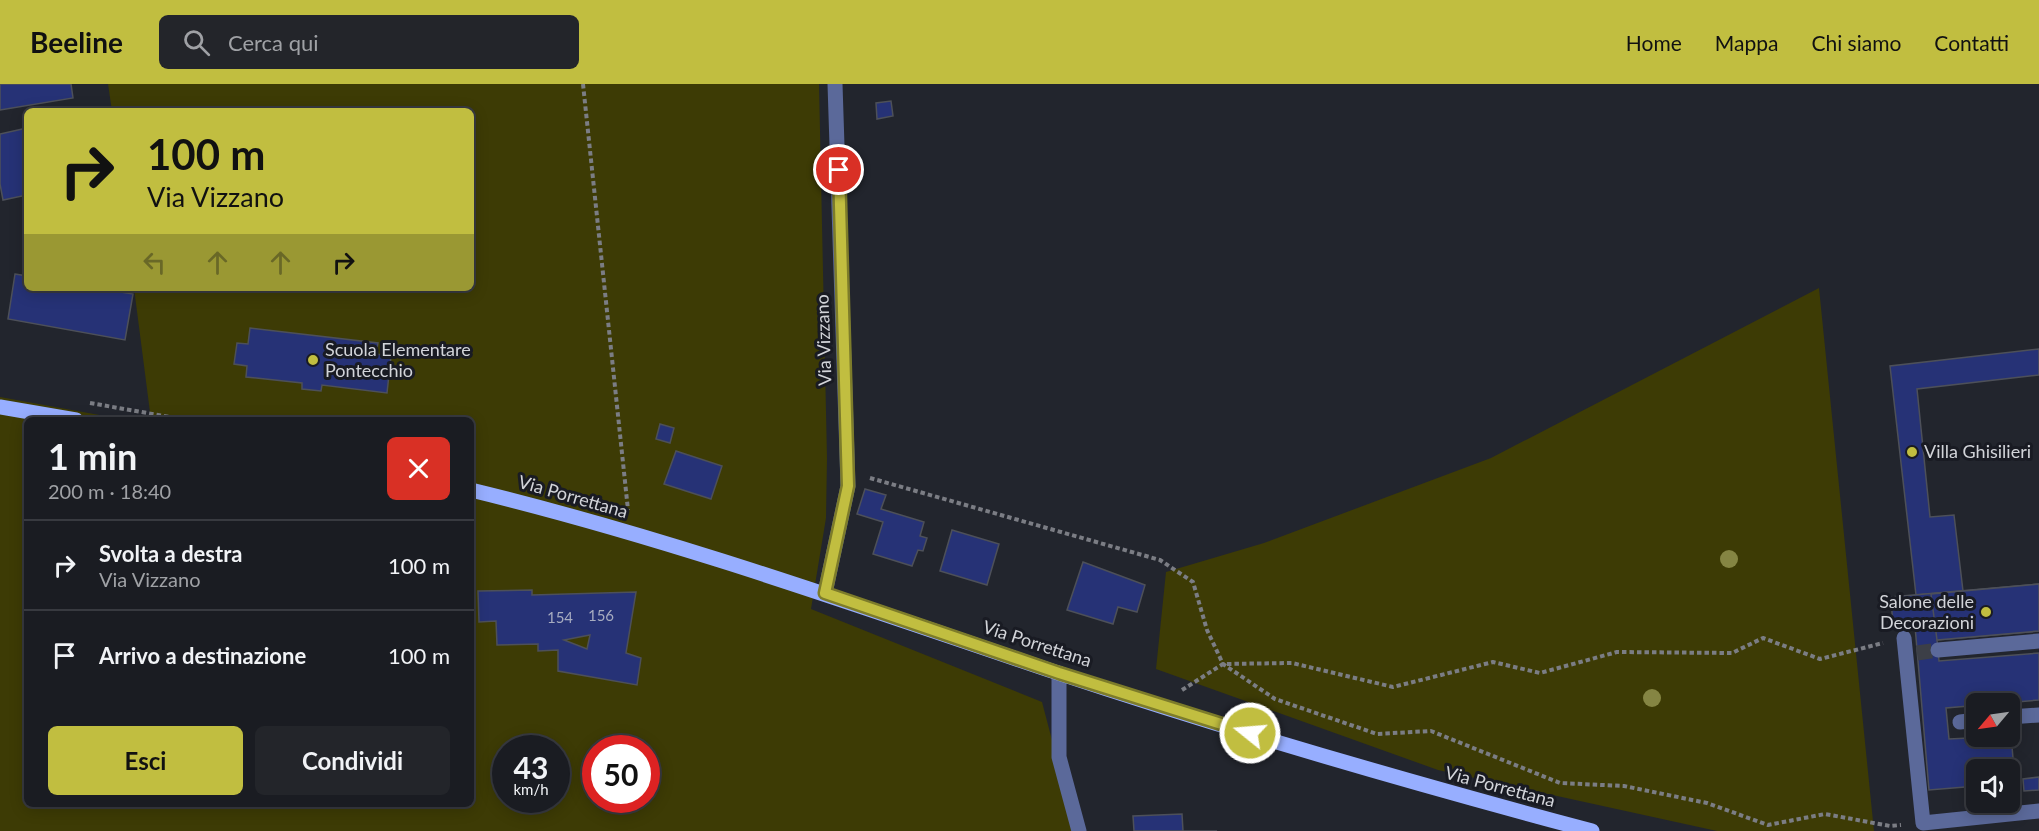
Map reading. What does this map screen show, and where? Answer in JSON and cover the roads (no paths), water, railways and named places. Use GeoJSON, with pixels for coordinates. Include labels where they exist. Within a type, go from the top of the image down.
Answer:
{"type":"FeatureCollection","features":[{"type":"Feature","properties":{"kind":"main road"},"geometry":{"type":"LineString","coordinates":[[0,407],[58,417]]}},
{"type":"Feature","properties":{"kind":"main road","name":"Via Porrettana"},"geometry":{"type":"LineString","coordinates":[[474,491],[630,533],[825,593],[1059,673],[1433,789],[1592,831]]}},
{"type":"Feature","properties":{"kind":"street","name":"Via Vizzano"},"geometry":{"type":"LineString","coordinates":[[825,593],[848,486],[836,84]]}},
{"type":"Feature","properties":{"kind":"street"},"geometry":{"type":"LineString","coordinates":[[1938,650],[2039,641]]}},
{"type":"Feature","properties":{"kind":"street"},"geometry":{"type":"LineString","coordinates":[[1909,648],[1923,823],[2039,811]]}},
{"type":"Feature","properties":{"kind":"street"},"geometry":{"type":"LineString","coordinates":[[1059,673],[1059,757],[1080,831]]}},
{"type":"Feature","properties":{"kind":"street"},"geometry":{"type":"LineString","coordinates":[[2020,716],[2039,715]]}},
{"type":"Feature","properties":{"kind":"street"},"geometry":{"type":"LineString","coordinates":[[1960,722],[1966,721]]}},
{"type":"Feature","properties":{"kind":"tunnel"},"geometry":{"type":"LineString","coordinates":[[1917,653],[1938,650]]}},
{"type":"Feature","properties":{"kind":"place","name":"Scuola Elementare Pontecchio"},"geometry":{"type":"Point","coordinates":[313,360]}},
{"type":"Feature","properties":{"kind":"place","name":"Villa Ghisilieri"},"geometry":{"type":"Point","coordinates":[1912,452]}},
{"type":"Feature","properties":{"kind":"place","name":"Salone delle Decorazioni"},"geometry":{"type":"Point","coordinates":[1986,612]}}]}
